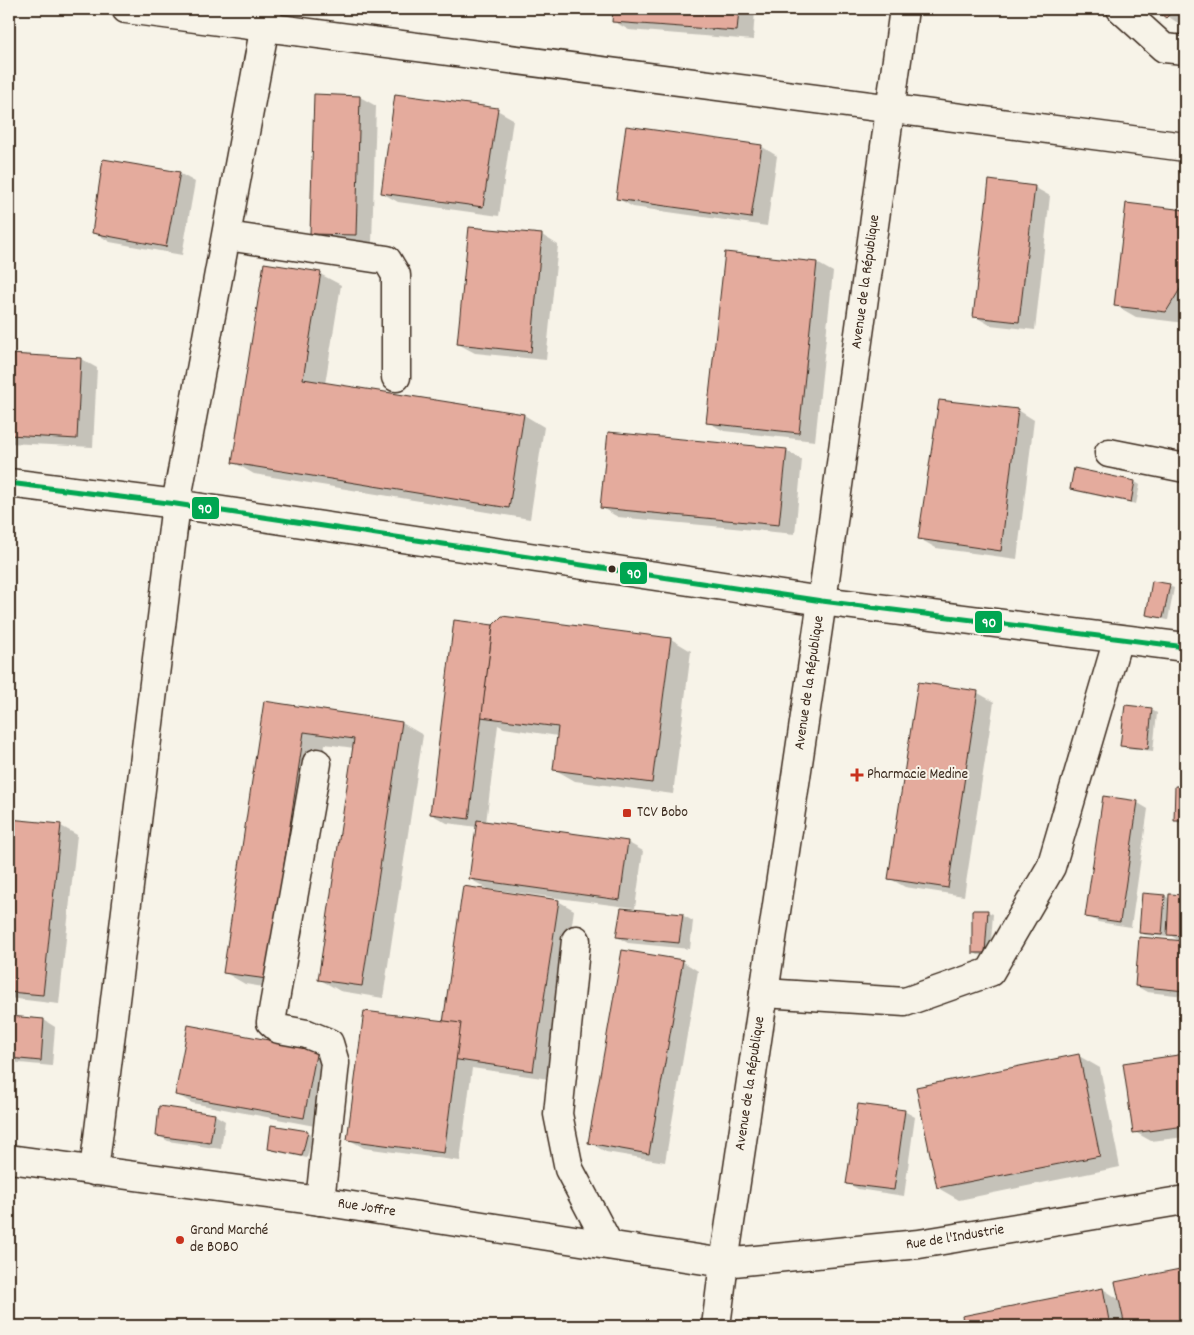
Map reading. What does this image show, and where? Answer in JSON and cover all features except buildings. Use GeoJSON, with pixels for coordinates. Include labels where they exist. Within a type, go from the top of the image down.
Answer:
{"type":"FeatureCollection","features":[{"type":"Feature","properties":{"kind":"street"},"geometry":{"type":"LineString","coordinates":[[126,9],[267,18],[890,108],[1185,146]]}},
{"type":"Feature","properties":{"kind":"street","name":"Avenue de la République"},"geometry":{"type":"LineString","coordinates":[[716,1326],[822,601],[904,9]]}},
{"type":"Feature","properties":{"kind":"street"},"geometry":{"type":"LineString","coordinates":[[1121,9],[1164,48],[1185,50]]}},
{"type":"Feature","properties":{"kind":"street"},"geometry":{"type":"LineString","coordinates":[[94,1172],[176,504],[267,18]]}},
{"type":"Feature","properties":{"kind":"street"},"geometry":{"type":"LineString","coordinates":[[226,236],[387,260],[396,275],[396,377]]}},
{"type":"Feature","properties":{"kind":"street"},"geometry":{"type":"LineString","coordinates":[[1109,453],[1185,468]]}},
{"type":"Feature","properties":{"kind":"street"},"geometry":{"type":"LineString","coordinates":[[9,483],[176,504],[822,601],[1185,647]]}},
{"type":"Feature","properties":{"kind":"street"},"geometry":{"type":"LineString","coordinates":[[764,993],[905,1002],[990,972],[1051,867],[1118,639]]}},
{"type":"Feature","properties":{"kind":"street"},"geometry":{"type":"LineString","coordinates":[[317,763],[271,1022],[278,1029],[307,1034],[329,1043],[335,1063],[320,1201]]}},
{"type":"Feature","properties":{"kind":"street"},"geometry":{"type":"LineString","coordinates":[[576,940],[558,1114],[569,1168],[609,1245]]}},
{"type":"Feature","properties":{"kind":"street","name":"Rue Joffre"},"geometry":{"type":"LineString","coordinates":[[9,1159],[94,1172],[320,1201],[724,1263]]}},
{"type":"Feature","properties":{"kind":"street","name":"Rue de l'Industrie"},"geometry":{"type":"LineString","coordinates":[[724,1263],[919,1244],[1185,1200]]}},
{"type":"Feature","properties":{"kind":"transit line","name":"90"},"geometry":{"type":"LineString","coordinates":[[9,483],[176,504],[822,601],[1185,647]]}},
{"type":"Feature","properties":{"kind":"place","name":"Pharmacie Medine"},"geometry":{"type":"Point","coordinates":[857,775]}},
{"type":"Feature","properties":{"kind":"place","name":"TCV Bobo"},"geometry":{"type":"Point","coordinates":[627,813]}},
{"type":"Feature","properties":{"kind":"place","name":"Grand Marché de BOBO"},"geometry":{"type":"Point","coordinates":[180,1240]}}]}
